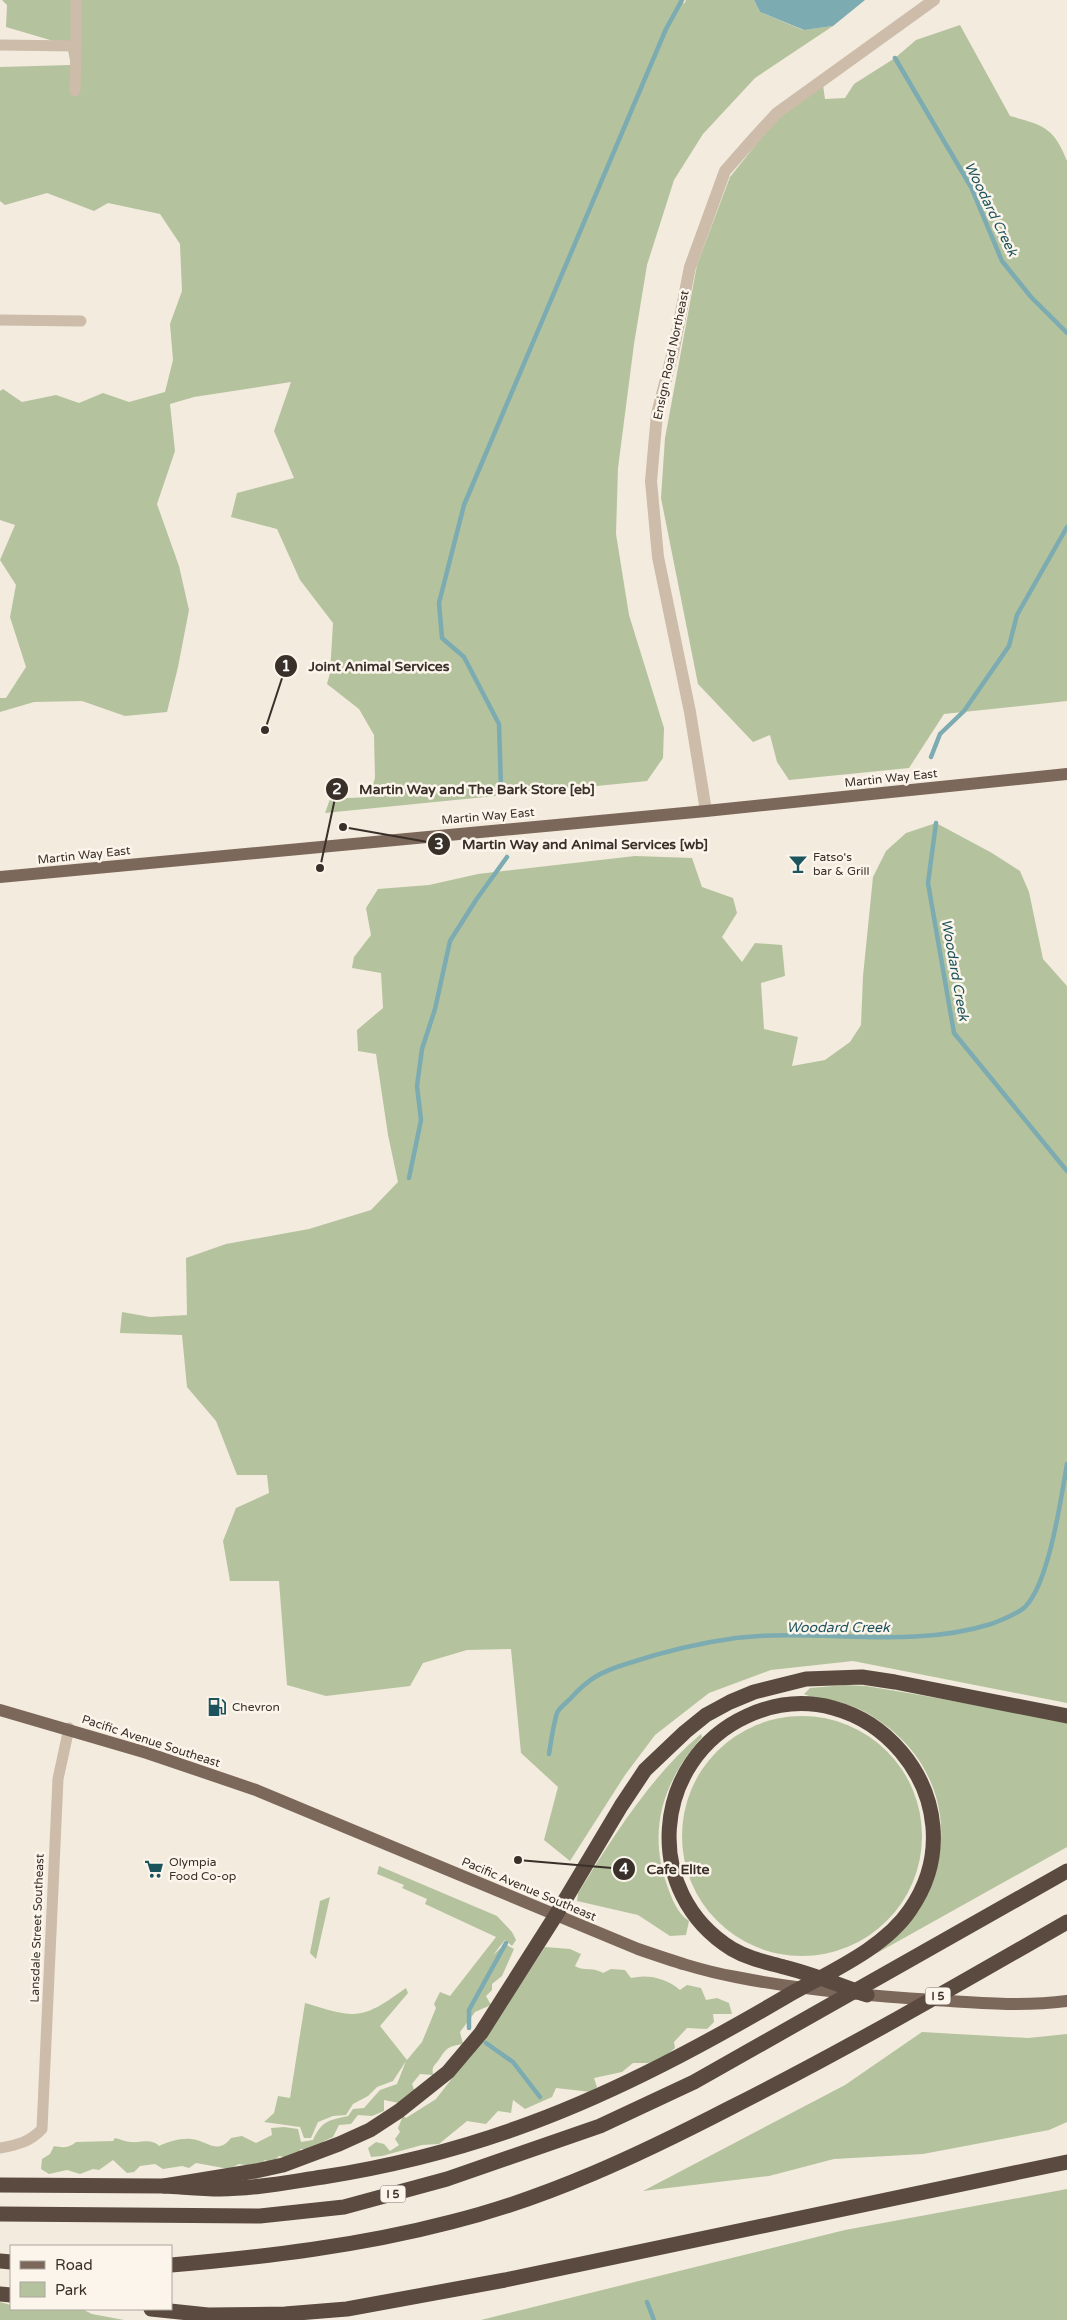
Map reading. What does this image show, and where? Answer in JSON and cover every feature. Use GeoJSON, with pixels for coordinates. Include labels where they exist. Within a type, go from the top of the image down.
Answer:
{"type":"FeatureCollection","features":[{"type":"Feature","properties":{"kind":"highway"},"geometry":{"type":"LineString","coordinates":[[164,2186],[283,2165],[339,2144],[370,2130],[399,2111],[448,2072],[466,2052],[496,2011],[645,1770],[665,1749],[706,1716],[754,1692],[806,1679],[862,1678],[895,1682],[1067,1716]]}},
{"type":"Feature","properties":{"kind":"highway"},"geometry":{"type":"LineString","coordinates":[[0,2185],[164,2186],[221,2189],[298,2181],[350,2173],[464,2145],[530,2124],[609,2091],[730,2029],[872,1946],[896,1927],[908,1914],[923,1888],[931,1862],[933,1831],[928,1800],[918,1774],[902,1750],[891,1739],[866,1721],[839,1710],[806,1704],[769,1708],[737,1721],[718,1734],[699,1752],[681,1780],[675,1796],[669,1829],[670,1853],[674,1874],[688,1906],[712,1934],[733,1949],[758,1961],[786,1967],[868,1995]]}},
{"type":"Feature","properties":{"kind":"highway","name":"I 5"},"geometry":{"type":"LineString","coordinates":[[0,2214],[260,2216],[344,2207],[447,2179],[600,2126],[694,2082],[1067,1871]]}},
{"type":"Feature","properties":{"kind":"highway","name":"I 5"},"geometry":{"type":"LineString","coordinates":[[172,2265],[266,2256],[348,2244],[460,2220],[548,2192],[640,2153],[831,2057],[1067,1922]]}},
{"type":"Feature","properties":{"kind":"highway"},"geometry":{"type":"LineString","coordinates":[[162,2310],[218,2315],[285,2314],[347,2308],[505,2280],[1067,2162]]}},
{"type":"Feature","properties":{"kind":"main road","name":"Martin Way East"},"geometry":{"type":"LineString","coordinates":[[0,877],[706,811],[1067,774]]}},
{"type":"Feature","properties":{"kind":"main road","name":"Pacific Avenue Southeast"},"geometry":{"type":"LineString","coordinates":[[0,1710],[69,1728],[256,1790],[638,1949],[711,1971],[760,1982],[868,1995],[1010,2004],[1046,2004],[1067,2001]]}},
{"type":"Feature","properties":{"kind":"street"},"geometry":{"type":"LineString","coordinates":[[75,91],[76,0]]}},
{"type":"Feature","properties":{"kind":"street","name":"Ensign Road Northeast"},"geometry":{"type":"LineString","coordinates":[[706,811],[692,721],[658,557],[650,481],[657,414],[674,348],[690,267],[725,171],[754,138],[777,113],[934,0]]}},
{"type":"Feature","properties":{"kind":"street"},"geometry":{"type":"LineString","coordinates":[[0,45],[76,46]]}},
{"type":"Feature","properties":{"kind":"street"},"geometry":{"type":"LineString","coordinates":[[0,320],[81,321]]}},
{"type":"Feature","properties":{"kind":"street","name":"Lansdale Street Southeast"},"geometry":{"type":"LineString","coordinates":[[0,2148],[21,2144],[35,2137],[42,2129],[57,1788],[69,1728]]}},
{"type":"Feature","properties":{"kind":"green space"},"geometry":{"type":"Polygon","coordinates":[[[2,0],[682,0],[684,4],[686,0],[754,0],[760,12],[803,30],[833,26],[755,78],[703,134],[674,180],[647,265],[634,344],[618,468],[616,534],[629,615],[664,728],[663,758],[647,781],[325,813],[330,799],[369,797],[375,778],[374,735],[359,709],[327,684],[330,673],[333,623],[300,580],[277,529],[231,517],[237,493],[294,478],[274,431],[291,382],[194,397],[170,404],[175,451],[157,504],[179,566],[189,610],[167,712],[125,716],[82,701],[34,702],[0,712],[0,698],[6,698],[26,667],[10,617],[16,585],[0,560],[15,525],[0,520],[0,391],[3,389],[22,402],[56,395],[79,403],[103,393],[129,402],[165,392],[173,360],[170,324],[182,291],[180,244],[160,214],[108,203],[94,211],[47,193],[5,205],[0,201],[0,67],[71,65],[67,45],[6,27],[7,5],[2,0]]]}},
{"type":"Feature","properties":{"kind":"green space"},"geometry":{"type":"Polygon","coordinates":[[[960,25],[1010,116],[1046,129],[1057,141],[1067,161],[1067,701],[944,714],[909,768],[789,780],[777,762],[770,735],[753,742],[698,684],[661,498],[665,438],[697,265],[730,177],[774,122],[823,85],[825,99],[845,98],[854,84],[895,58],[916,40],[960,25]]]}},
{"type":"Feature","properties":{"kind":"green space"},"geometry":{"type":"Polygon","coordinates":[[[936,823],[992,853],[1020,871],[1029,892],[1043,959],[1067,986],[1067,1703],[853,1661],[771,1670],[709,1693],[655,1735],[625,1775],[570,1861],[544,1840],[558,1787],[521,1753],[511,1649],[467,1650],[423,1663],[410,1686],[326,1696],[287,1685],[279,1581],[230,1581],[223,1541],[236,1508],[269,1493],[267,1475],[237,1475],[216,1421],[187,1387],[182,1335],[120,1333],[122,1312],[150,1317],[187,1315],[186,1258],[226,1244],[309,1229],[371,1210],[398,1182],[388,1135],[376,1054],[358,1051],[357,1030],[383,1008],[381,973],[352,968],[354,957],[371,935],[366,908],[378,889],[429,885],[478,874],[635,856],[692,858],[702,887],[733,898],[737,913],[722,937],[742,962],[755,943],[782,945],[785,976],[761,983],[764,1029],[798,1037],[792,1066],[825,1060],[850,1042],[861,1025],[863,976],[873,877],[886,851],[906,833],[936,823]]]}},
{"type":"Feature","properties":{"kind":"green space"},"geometry":{"type":"Polygon","coordinates":[[[845,1685],[866,1686],[920,1695],[1067,1722],[1067,1847],[870,1957],[900,1933],[922,1904],[936,1872],[941,1838],[938,1805],[926,1772],[905,1743],[875,1718],[859,1709],[842,1703],[804,1694],[810,1688],[845,1685]]]}},
{"type":"Feature","properties":{"kind":"green space"},"geometry":{"type":"Polygon","coordinates":[[[790,1716],[814,1716],[837,1721],[859,1730],[887,1751],[902,1769],[913,1790],[920,1813],[922,1836],[920,1859],[913,1882],[902,1903],[887,1921],[859,1942],[837,1951],[814,1956],[790,1956],[767,1951],[745,1942],[726,1929],[709,1912],[696,1893],[687,1871],[682,1848],[682,1824],[687,1801],[696,1779],[709,1760],[726,1743],[745,1730],[767,1721],[790,1716]]]}},
{"type":"Feature","properties":{"kind":"green space"},"geometry":{"type":"Polygon","coordinates":[[[701,1734],[702,1737],[678,1770],[669,1788],[659,1825],[661,1864],[673,1900],[681,1914],[689,1921],[686,1935],[670,1936],[638,1915],[577,1901],[578,1893],[634,1809],[665,1769],[701,1734]]]}},
{"type":"Feature","properties":{"kind":"green space"},"geometry":{"type":"Polygon","coordinates":[[[379,1866],[497,1916],[512,1932],[516,1940],[512,1946],[505,1940],[493,1955],[505,1944],[514,1949],[502,1976],[492,1984],[492,1990],[486,1996],[491,2005],[475,2012],[460,2032],[463,2044],[450,2047],[445,2051],[433,2067],[433,2075],[420,2074],[412,2084],[415,2092],[399,2103],[384,2100],[384,2111],[372,2116],[358,2115],[351,2124],[339,2125],[333,2137],[324,2141],[317,2149],[300,2149],[300,2156],[289,2158],[279,2156],[272,2163],[265,2160],[258,2167],[239,2164],[229,2169],[196,2163],[189,2168],[182,2166],[163,2169],[155,2164],[140,2166],[134,2172],[127,2173],[113,2160],[99,2170],[93,2169],[80,2174],[67,2170],[49,2174],[41,2169],[42,2159],[50,2154],[54,2146],[66,2147],[76,2142],[113,2141],[115,2138],[129,2142],[149,2141],[159,2146],[187,2139],[197,2140],[212,2146],[221,2146],[231,2138],[242,2136],[256,2143],[272,2135],[271,2128],[284,2127],[298,2129],[301,2142],[313,2140],[319,2129],[326,2123],[348,2116],[353,2109],[364,2108],[380,2090],[397,2084],[406,2061],[393,2081],[377,2087],[368,2096],[353,2104],[346,2115],[333,2116],[318,2122],[311,2138],[304,2138],[300,2127],[264,2122],[274,2113],[278,2096],[290,2098],[305,2003],[328,2010],[358,2014],[373,2009],[406,1988],[408,1993],[380,2026],[407,2060],[422,2042],[436,2008],[434,2004],[440,1992],[450,1996],[496,1937],[425,1904],[427,1899],[402,1888],[404,1885],[377,1874],[379,1866]]]}},
{"type":"Feature","properties":{"kind":"green space"},"geometry":{"type":"Polygon","coordinates":[[[330,1897],[316,1959],[310,1953],[320,1901],[330,1897]]]}},
{"type":"Feature","properties":{"kind":"green space"},"geometry":{"type":"Polygon","coordinates":[[[545,1947],[570,1949],[581,1954],[575,1966],[582,1969],[603,1973],[611,1969],[625,1970],[631,1978],[657,1978],[669,1982],[680,1990],[687,1985],[701,1988],[706,2000],[717,1998],[729,2003],[732,2014],[713,2014],[714,2022],[707,2029],[687,2028],[674,2042],[675,2048],[662,2059],[648,2063],[633,2063],[622,2072],[594,2078],[597,2087],[591,2092],[556,2088],[552,2097],[525,2109],[513,2100],[511,2113],[498,2111],[486,2124],[467,2121],[439,2144],[422,2145],[382,2156],[371,2157],[368,2148],[376,2142],[384,2144],[390,2151],[399,2145],[395,2139],[400,2132],[398,2128],[403,2116],[406,2118],[436,2099],[496,2022],[545,1947]]]}},
{"type":"Feature","properties":{"kind":"green space"},"geometry":{"type":"Polygon","coordinates":[[[922,2032],[1028,2038],[1067,2034],[1067,2122],[1049,2130],[923,2154],[834,2159],[769,2176],[643,2191],[845,2085],[922,2032]]]}},
{"type":"Feature","properties":{"kind":"green space"},"geometry":{"type":"Polygon","coordinates":[[[1067,2189],[1067,2320],[481,2320],[845,2230],[1067,2189]]]}},
{"type":"Feature","properties":{"kind":"green space"},"geometry":{"type":"Polygon","coordinates":[[[0,2302],[10,2305],[10,2310],[84,2310],[92,2314],[124,2320],[0,2320],[0,2302]]]}},
{"type":"Feature","properties":{"kind":"water"},"geometry":{"type":"Polygon","coordinates":[[[754,0],[865,0],[833,26],[804,30],[760,12],[754,0]]]}},
{"type":"Feature","properties":{"kind":"waterway"},"geometry":{"type":"LineString","coordinates":[[501,789],[499,724],[464,657],[442,638],[439,603],[464,505],[666,29],[682,0]]}},
{"type":"Feature","properties":{"kind":"waterway","name":"Woodard Creek"},"geometry":{"type":"LineString","coordinates":[[895,58],[971,187],[1002,261],[1031,297],[1067,333]]}},
{"type":"Feature","properties":{"kind":"waterway","name":"Woodard Creek"},"geometry":{"type":"LineString","coordinates":[[931,757],[940,734],[964,711],[1009,646],[1017,615],[1067,527]]}},
{"type":"Feature","properties":{"kind":"waterway","name":"Woodard Creek"},"geometry":{"type":"LineString","coordinates":[[936,823],[928,883],[954,1033],[1067,1171]]}},
{"type":"Feature","properties":{"kind":"waterway"},"geometry":{"type":"LineString","coordinates":[[409,1178],[421,1120],[417,1086],[422,1049],[435,1009],[450,941],[476,900],[507,857]]}},
{"type":"Feature","properties":{"kind":"waterway","name":"Woodard Creek"},"geometry":{"type":"LineString","coordinates":[[549,1754],[557,1713],[561,1707],[595,1677],[609,1670],[640,1660],[694,1645],[736,1638],[800,1635],[928,1636],[960,1632],[1009,1617],[1025,1607],[1041,1579],[1053,1540],[1067,1464]]}},
{"type":"Feature","properties":{"kind":"waterway","name":"Woodard Creek"},"geometry":{"type":"LineString","coordinates":[[469,2028],[469,2010],[506,1943]]}},
{"type":"Feature","properties":{"kind":"waterway","name":"Woodard Creek"},"geometry":{"type":"LineString","coordinates":[[486,2043],[513,2062],[540,2097]]}},
{"type":"Feature","properties":{"kind":"waterway","name":"Woodard Creek"},"geometry":{"type":"LineString","coordinates":[[647,2302],[654,2320]]}},
{"type":"Feature","properties":{"kind":"place","name":"Joint Animal Services"},"geometry":{"type":"Point","coordinates":[265,730]}},
{"type":"Feature","properties":{"kind":"place","name":"Martin Way and Animal Services [wb]"},"geometry":{"type":"Point","coordinates":[343,827]}},
{"type":"Feature","properties":{"kind":"place","name":"Fatso's bar & Grill"},"geometry":{"type":"Point","coordinates":[798,864]}},
{"type":"Feature","properties":{"kind":"place","name":"Martin Way and The Bark Store [eb]"},"geometry":{"type":"Point","coordinates":[320,868]}},
{"type":"Feature","properties":{"kind":"place","name":"Chevron"},"geometry":{"type":"Point","coordinates":[217,1707]}},
{"type":"Feature","properties":{"kind":"place","name":"Cafe Elite"},"geometry":{"type":"Point","coordinates":[518,1860]}},
{"type":"Feature","properties":{"kind":"place","name":"Olympia Food Co-op"},"geometry":{"type":"Point","coordinates":[154,1869]}}]}
